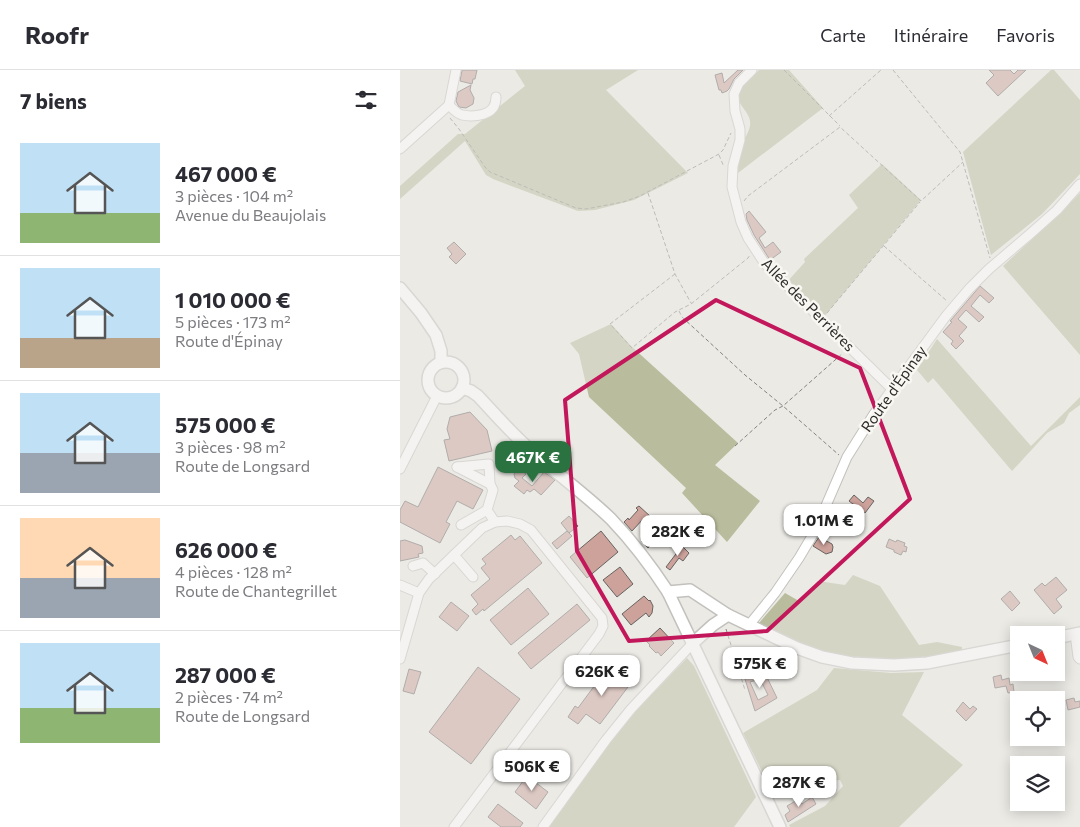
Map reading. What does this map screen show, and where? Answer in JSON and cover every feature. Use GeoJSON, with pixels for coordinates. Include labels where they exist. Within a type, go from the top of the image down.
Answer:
{"type":"FeatureCollection","features":[{"type":"Feature","properties":{"kind":"main road"},"geometry":{"type":"LineString","coordinates":[[400,288],[436,335],[441,351],[441,362]]}},
{"type":"Feature","properties":{"kind":"main road"},"geometry":{"type":"LineString","coordinates":[[448,361],[455,364],[463,374],[462,388],[456,395],[445,398],[437,396],[430,389],[427,380],[429,372],[434,365],[441,362],[448,361]]}},
{"type":"Feature","properties":{"kind":"main road"},"geometry":{"type":"LineString","coordinates":[[462,388],[478,396],[524,444],[593,502],[651,566],[668,592],[780,827]]}},
{"type":"Feature","properties":{"kind":"main road"},"geometry":{"type":"LineString","coordinates":[[668,592],[690,590],[726,616],[822,657],[852,663],[894,665],[928,663],[1010,647]]}},
{"type":"Feature","properties":{"kind":"main road"},"geometry":{"type":"LineString","coordinates":[[692,643],[726,616]]}},
{"type":"Feature","properties":{"kind":"main road"},"geometry":{"type":"LineString","coordinates":[[1065,636],[1078,634]]}},
{"type":"Feature","properties":{"kind":"street"},"geometry":{"type":"LineString","coordinates":[[400,149],[446,107],[456,70]]}},
{"type":"Feature","properties":{"kind":"street","name":"Allée des Perrières"},"geometry":{"type":"LineString","coordinates":[[752,70],[739,83],[734,94],[735,111],[740,128],[740,140],[734,166],[732,187],[741,222],[748,238],[765,264],[892,389]]}},
{"type":"Feature","properties":{"kind":"street"},"geometry":{"type":"LineString","coordinates":[[446,107],[464,115],[488,113],[494,107],[496,96]]}},
{"type":"Feature","properties":{"kind":"street","name":"Route d'Épinay"},"geometry":{"type":"LineString","coordinates":[[749,625],[775,594],[803,551],[815,531],[846,459],[892,389],[969,289],[994,264],[1057,210],[1080,184]]}},
{"type":"Feature","properties":{"kind":"street"},"geometry":{"type":"LineString","coordinates":[[400,469],[437,396]]}},
{"type":"Feature","properties":{"kind":"street"},"geometry":{"type":"LineString","coordinates":[[461,525],[487,510],[493,490],[490,484]]}},
{"type":"Feature","properties":{"kind":"street"},"geometry":{"type":"LineString","coordinates":[[487,510],[495,522]]}},
{"type":"Feature","properties":{"kind":"street"},"geometry":{"type":"LineString","coordinates":[[400,659],[419,594],[429,579],[482,528],[495,522],[508,521],[520,524],[531,530],[602,618],[603,626],[599,634],[454,827]]}},
{"type":"Feature","properties":{"kind":"street"},"geometry":{"type":"LineString","coordinates":[[454,555],[473,577]]}},
{"type":"Feature","properties":{"kind":"street"},"geometry":{"type":"LineString","coordinates":[[413,566],[423,563],[435,574]]}},
{"type":"Feature","properties":{"kind":"street"},"geometry":{"type":"LineString","coordinates":[[400,585],[419,594]]}},
{"type":"Feature","properties":{"kind":"street"},"geometry":{"type":"LineString","coordinates":[[1078,634],[1078,657],[1080,660]]}},
{"type":"Feature","properties":{"kind":"street"},"geometry":{"type":"LineString","coordinates":[[543,827],[606,740],[631,709],[692,643]]}},
{"type":"Feature","properties":{"kind":"path"},"geometry":{"type":"LineString","coordinates":[[784,70],[840,127],[921,201]]}},
{"type":"Feature","properties":{"kind":"path"},"geometry":{"type":"LineString","coordinates":[[829,116],[881,70]]}},
{"type":"Feature","properties":{"kind":"path"},"geometry":{"type":"LineString","coordinates":[[893,70],[960,152],[989,256],[994,264]]}},
{"type":"Feature","properties":{"kind":"path"},"geometry":{"type":"LineString","coordinates":[[446,107],[459,129],[490,172],[576,208],[586,209],[623,202],[648,192],[719,154],[723,150],[732,131]]}},
{"type":"Feature","properties":{"kind":"path"},"geometry":{"type":"LineString","coordinates":[[737,206],[840,127]]}},
{"type":"Feature","properties":{"kind":"path"},"geometry":{"type":"LineString","coordinates":[[821,320],[921,201],[963,162]]}},
{"type":"Feature","properties":{"kind":"path"},"geometry":{"type":"LineString","coordinates":[[648,192],[674,274],[691,304]]}},
{"type":"Feature","properties":{"kind":"path"},"geometry":{"type":"LineString","coordinates":[[883,246],[954,307]]}},
{"type":"Feature","properties":{"kind":"path"},"geometry":{"type":"LineString","coordinates":[[674,274],[610,324],[632,348],[748,258],[754,248]]}},
{"type":"Feature","properties":{"kind":"path"},"geometry":{"type":"LineString","coordinates":[[679,310],[682,317],[745,375],[783,406],[836,454],[846,459]]}},
{"type":"Feature","properties":{"kind":"path"},"geometry":{"type":"LineString","coordinates":[[735,446],[850,348]]}},
{"type":"Feature","properties":{"kind":"path"},"geometry":{"type":"LineString","coordinates":[[726,616],[745,690]]}},
{"type":"Feature","properties":{"kind":"highlighted area"},"geometry":{"type":"Polygon","coordinates":[[[716,300],[860,368],[910,499],[767,631],[629,641],[577,551],[565,400],[716,300]]]}},
{"type":"Feature","properties":{"kind":"green space"},"geometry":{"type":"Polygon","coordinates":[[[515,70],[638,70],[606,90],[688,173],[634,200],[595,210],[578,211],[486,175],[465,141],[400,199],[400,186],[458,134],[465,134],[525,86],[515,70]]]}},
{"type":"Feature","properties":{"kind":"green space"},"geometry":{"type":"Polygon","coordinates":[[[759,70],[789,70],[823,108],[738,173],[738,156],[750,124],[749,117],[739,101],[739,93],[744,84],[759,70]]]}},
{"type":"Feature","properties":{"kind":"green space"},"geometry":{"type":"Polygon","coordinates":[[[1051,70],[1054,70],[1080,100],[1080,174],[1042,214],[991,255],[963,152],[1051,70]]]}},
{"type":"Feature","properties":{"kind":"green space"},"geometry":{"type":"Polygon","coordinates":[[[882,164],[921,200],[823,318],[787,282],[805,262],[804,259],[858,208],[849,195],[882,164]]]}},
{"type":"Feature","properties":{"kind":"green space"},"geometry":{"type":"Polygon","coordinates":[[[1080,193],[1080,355],[1003,266],[1080,193]]]}},
{"type":"Feature","properties":{"kind":"green space"},"geometry":{"type":"Polygon","coordinates":[[[611,324],[631,346],[738,443],[715,465],[760,501],[727,542],[682,493],[686,488],[589,397],[579,354],[570,343],[611,324]]]}},
{"type":"Feature","properties":{"kind":"green space"},"geometry":{"type":"Polygon","coordinates":[[[937,339],[1031,446],[1080,397],[1080,405],[1069,413],[1064,423],[1047,433],[1012,471],[933,378],[928,383],[917,370],[937,339]]]}},
{"type":"Feature","properties":{"kind":"green space"},"geometry":{"type":"Polygon","coordinates":[[[853,575],[880,586],[919,645],[937,642],[962,647],[962,652],[925,658],[878,661],[825,654],[759,623],[785,593],[799,601],[818,581],[845,585],[853,575]]]}},
{"type":"Feature","properties":{"kind":"green space"},"geometry":{"type":"Polygon","coordinates":[[[687,658],[694,666],[756,797],[734,827],[547,827],[590,767],[628,719],[687,658]]]}},
{"type":"Feature","properties":{"kind":"green space"},"geometry":{"type":"Polygon","coordinates":[[[834,668],[891,673],[924,672],[902,715],[963,765],[899,827],[790,827],[789,825],[825,806],[843,786],[840,780],[770,788],[743,733],[817,690],[834,668]]]}},
{"type":"Feature","properties":{"kind":"building"},"geometry":{"type":"Polygon","coordinates":[[[462,70],[477,70],[472,84],[460,81],[462,70]]]}},
{"type":"Feature","properties":{"kind":"building"},"geometry":{"type":"Polygon","coordinates":[[[738,70],[743,70],[734,79],[729,89],[722,93],[719,90],[715,75],[722,73],[724,83],[738,70]]]}},
{"type":"Feature","properties":{"kind":"building"},"geometry":{"type":"Polygon","coordinates":[[[989,70],[1010,70],[1014,74],[1018,70],[1026,70],[998,96],[986,83],[994,75],[989,70]]]}},
{"type":"Feature","properties":{"kind":"building"},"geometry":{"type":"Polygon","coordinates":[[[471,85],[470,90],[474,98],[473,104],[466,108],[459,107],[456,101],[458,92],[471,85]]]}},
{"type":"Feature","properties":{"kind":"building"},"geometry":{"type":"Polygon","coordinates":[[[749,211],[766,232],[759,238],[765,248],[773,242],[781,252],[770,260],[747,220],[746,214],[749,211]]]}},
{"type":"Feature","properties":{"kind":"building"},"geometry":{"type":"Polygon","coordinates":[[[454,242],[466,254],[456,264],[449,257],[452,254],[447,248],[454,242]]]}},
{"type":"Feature","properties":{"kind":"building"},"geometry":{"type":"Polygon","coordinates":[[[980,286],[994,298],[989,303],[980,295],[971,306],[984,317],[979,322],[966,310],[958,319],[967,327],[959,336],[964,341],[956,349],[951,344],[953,341],[943,332],[980,286]]]}},
{"type":"Feature","properties":{"kind":"building"},"geometry":{"type":"Polygon","coordinates":[[[470,412],[487,430],[492,451],[449,461],[444,440],[450,439],[447,429],[450,417],[470,412]]]}},
{"type":"Feature","properties":{"kind":"building"},"geometry":{"type":"Polygon","coordinates":[[[438,467],[483,490],[473,509],[457,501],[446,522],[450,524],[440,543],[400,522],[400,510],[405,501],[418,507],[438,467]]]}},
{"type":"Feature","properties":{"kind":"building"},"geometry":{"type":"Polygon","coordinates":[[[520,469],[526,474],[522,478],[532,486],[544,472],[555,480],[541,495],[534,489],[530,492],[527,490],[524,494],[514,486],[519,481],[515,478],[514,474],[520,469]]]}},
{"type":"Feature","properties":{"kind":"building"},"geometry":{"type":"Polygon","coordinates":[[[854,495],[863,503],[868,497],[874,501],[865,513],[849,501],[854,495]]]}},
{"type":"Feature","properties":{"kind":"building"},"geometry":{"type":"Polygon","coordinates":[[[639,506],[674,538],[671,543],[662,534],[648,548],[641,541],[652,530],[652,525],[644,518],[632,531],[624,522],[628,518],[629,520],[638,510],[636,508],[639,506]]]}},
{"type":"Feature","properties":{"kind":"building"},"geometry":{"type":"Polygon","coordinates":[[[569,516],[578,526],[569,533],[561,523],[569,516]]]}},
{"type":"Feature","properties":{"kind":"building"},"geometry":{"type":"Polygon","coordinates":[[[567,531],[572,536],[557,549],[552,543],[567,531]]]}},
{"type":"Feature","properties":{"kind":"building"},"geometry":{"type":"Polygon","coordinates":[[[601,531],[618,552],[587,578],[570,557],[601,531]]]}},
{"type":"Feature","properties":{"kind":"building"},"geometry":{"type":"Polygon","coordinates":[[[511,535],[515,540],[520,536],[542,563],[484,611],[483,609],[476,615],[472,610],[478,604],[471,595],[490,579],[481,568],[486,564],[482,559],[511,535]]]}},
{"type":"Feature","properties":{"kind":"building"},"geometry":{"type":"Polygon","coordinates":[[[819,537],[832,544],[832,552],[826,554],[813,546],[819,537]]]}},
{"type":"Feature","properties":{"kind":"building"},"geometry":{"type":"Polygon","coordinates":[[[889,539],[905,543],[904,546],[907,547],[906,552],[903,551],[901,555],[886,547],[889,539]]]}},
{"type":"Feature","properties":{"kind":"building"},"geometry":{"type":"Polygon","coordinates":[[[405,540],[422,546],[423,553],[418,554],[419,557],[400,561],[400,541],[405,540]]]}},
{"type":"Feature","properties":{"kind":"building"},"geometry":{"type":"Polygon","coordinates":[[[682,546],[689,553],[683,561],[679,558],[670,570],[666,567],[682,546]]]}},
{"type":"Feature","properties":{"kind":"building"},"geometry":{"type":"Polygon","coordinates":[[[620,567],[633,584],[617,597],[603,580],[620,567]]]}},
{"type":"Feature","properties":{"kind":"building"},"geometry":{"type":"Polygon","coordinates":[[[1056,577],[1067,590],[1056,599],[1062,607],[1054,614],[1034,590],[1042,583],[1045,586],[1056,577]]]}},
{"type":"Feature","properties":{"kind":"building"},"geometry":{"type":"Polygon","coordinates":[[[528,588],[549,614],[511,645],[490,620],[528,588]]]}},
{"type":"Feature","properties":{"kind":"building"},"geometry":{"type":"Polygon","coordinates":[[[1010,591],[1020,603],[1012,611],[1001,599],[1010,591]]]}},
{"type":"Feature","properties":{"kind":"building"},"geometry":{"type":"Polygon","coordinates":[[[644,596],[650,600],[653,606],[652,613],[649,617],[646,613],[631,625],[622,614],[644,596]]]}},
{"type":"Feature","properties":{"kind":"building"},"geometry":{"type":"Polygon","coordinates":[[[451,602],[469,616],[457,631],[439,617],[451,602]]]}},
{"type":"Feature","properties":{"kind":"building"},"geometry":{"type":"Polygon","coordinates":[[[577,604],[590,620],[531,669],[518,653],[577,604]]]}},
{"type":"Feature","properties":{"kind":"building"},"geometry":{"type":"Polygon","coordinates":[[[660,628],[674,643],[661,656],[646,641],[660,628]]]}},
{"type":"Feature","properties":{"kind":"building"},"geometry":{"type":"Polygon","coordinates":[[[609,666],[631,683],[600,724],[586,714],[578,724],[568,717],[575,706],[578,708],[609,666]]]}},
{"type":"Feature","properties":{"kind":"building"},"geometry":{"type":"Polygon","coordinates":[[[478,667],[520,699],[471,764],[429,732],[478,667]]]}},
{"type":"Feature","properties":{"kind":"building"},"geometry":{"type":"Polygon","coordinates":[[[409,669],[421,672],[414,694],[403,691],[409,669]]]}},
{"type":"Feature","properties":{"kind":"building"},"geometry":{"type":"Polygon","coordinates":[[[763,669],[777,698],[755,711],[744,676],[763,669]],[[760,679],[750,682],[758,700],[768,695],[760,679]]]}},
{"type":"Feature","properties":{"kind":"building"},"geometry":{"type":"Polygon","coordinates":[[[1001,675],[1002,680],[1009,678],[1010,685],[1013,684],[1014,691],[1008,693],[1006,686],[995,688],[993,677],[1001,675]]]}},
{"type":"Feature","properties":{"kind":"building"},"geometry":{"type":"Polygon","coordinates":[[[1074,698],[1075,702],[1080,701],[1080,707],[1068,710],[1066,700],[1074,698]]]}},
{"type":"Feature","properties":{"kind":"building"},"geometry":{"type":"Polygon","coordinates":[[[963,702],[970,709],[973,706],[977,709],[966,721],[956,711],[963,702]]]}},
{"type":"Feature","properties":{"kind":"building"},"geometry":{"type":"Polygon","coordinates":[[[526,777],[548,792],[536,809],[515,792],[526,777]]]}},
{"type":"Feature","properties":{"kind":"building"},"geometry":{"type":"Polygon","coordinates":[[[812,797],[816,804],[788,822],[785,815],[790,811],[787,806],[799,799],[802,804],[812,797]]]}},
{"type":"Feature","properties":{"kind":"building"},"geometry":{"type":"Polygon","coordinates":[[[498,804],[523,823],[520,827],[501,827],[488,817],[498,804]]]}}]}
